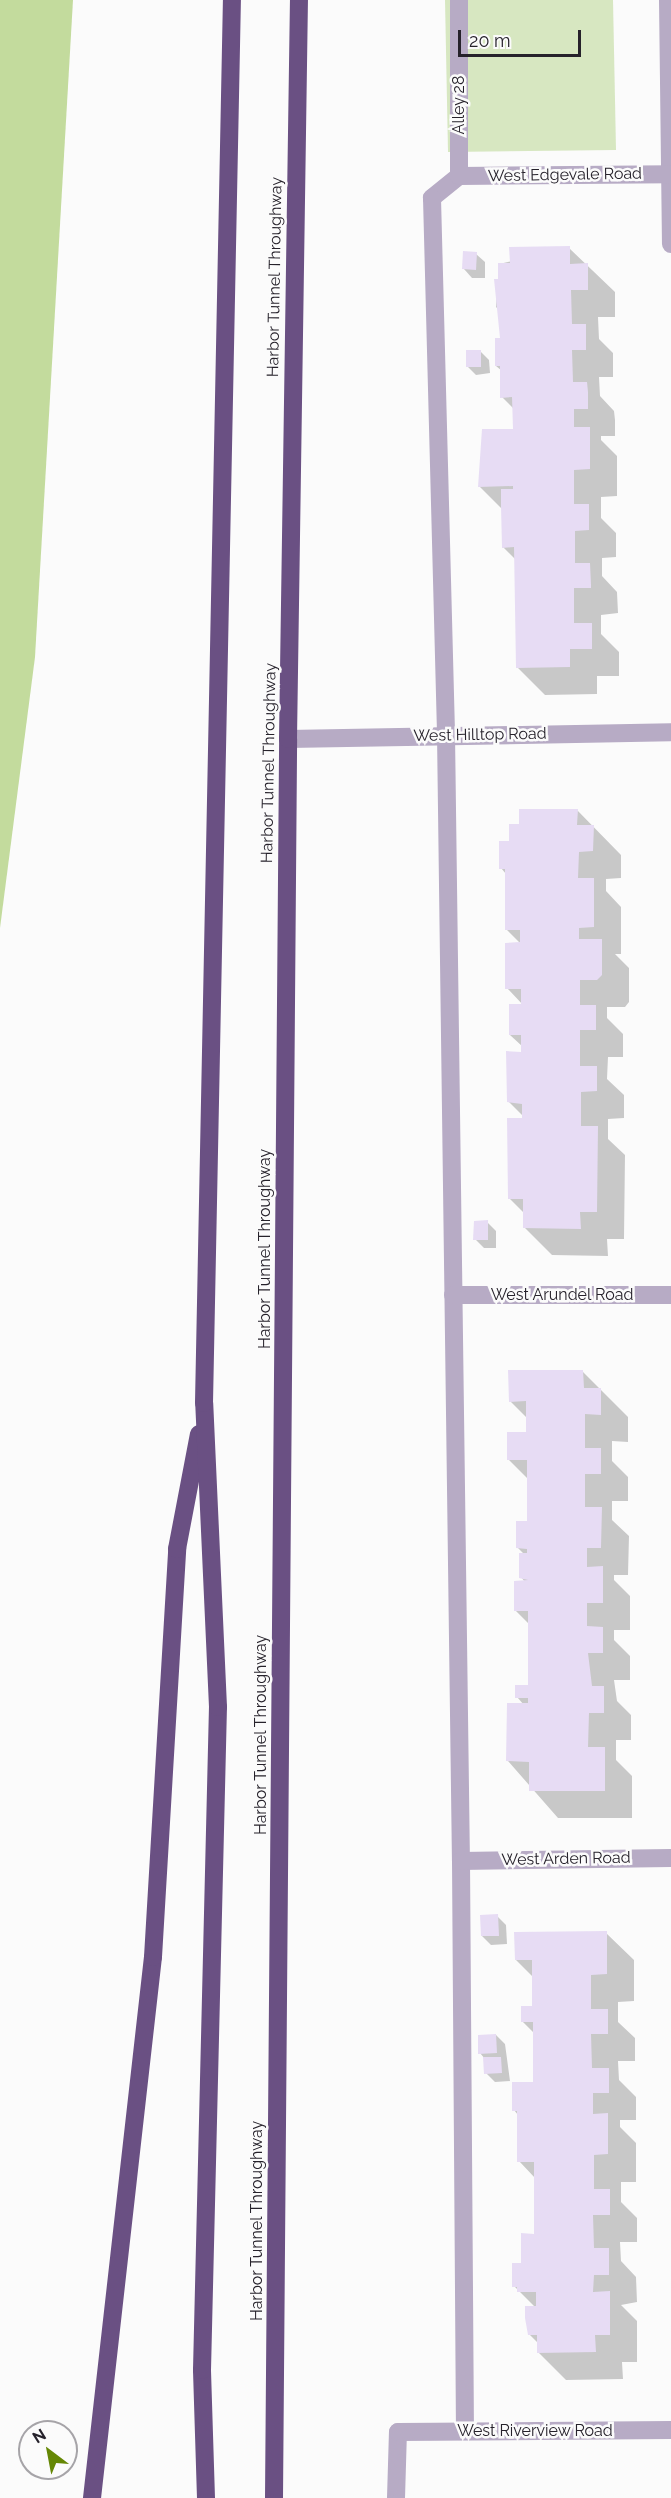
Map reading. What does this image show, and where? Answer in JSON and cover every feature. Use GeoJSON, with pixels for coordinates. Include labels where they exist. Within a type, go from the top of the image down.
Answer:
{"type":"FeatureCollection","features":[{"type":"Feature","properties":{"kind":"highway"},"geometry":{"type":"LineString","coordinates":[[206,2498],[202,2370],[218,1707],[204,1403],[232,0]]}},
{"type":"Feature","properties":{"kind":"highway","name":"Harbor Tunnel Throughway"},"geometry":{"type":"LineString","coordinates":[[274,2498],[288,738],[299,0]]}},
{"type":"Feature","properties":{"kind":"highway"},"geometry":{"type":"LineString","coordinates":[[92,2498],[153,1957],[177,1549],[204,1403]]}},
{"type":"Feature","properties":{"kind":"street","name":"Alley 28"},"geometry":{"type":"LineString","coordinates":[[459,0],[459,176]]}},
{"type":"Feature","properties":{"kind":"street"},"geometry":{"type":"LineString","coordinates":[[668,0],[671,244]]}},
{"type":"Feature","properties":{"kind":"street","name":"West Edgevale Road"},"geometry":{"type":"LineString","coordinates":[[459,176],[671,174]]}},
{"type":"Feature","properties":{"kind":"street"},"geometry":{"type":"LineString","coordinates":[[459,176],[432,198],[446,734],[461,1861],[465,2431]]}},
{"type":"Feature","properties":{"kind":"street","name":"West Hilltop Road"},"geometry":{"type":"LineString","coordinates":[[288,738],[671,732]]}},
{"type":"Feature","properties":{"kind":"street","name":"West Arundel Road"},"geometry":{"type":"LineString","coordinates":[[453,1295],[671,1294]]}},
{"type":"Feature","properties":{"kind":"street","name":"West Arden Road"},"geometry":{"type":"LineString","coordinates":[[461,1861],[671,1858]]}},
{"type":"Feature","properties":{"kind":"street","name":"West Riverview Road"},"geometry":{"type":"LineString","coordinates":[[396,2498],[398,2432],[671,2430]]}},
{"type":"Feature","properties":{"kind":"shaded area"},"geometry":{"type":"Polygon","coordinates":[[[0,0],[73,0],[35,657],[0,928],[0,0]]]}},
{"type":"Feature","properties":{"kind":"shaded area"},"geometry":{"type":"Polygon","coordinates":[[[445,0],[613,0],[616,150],[448,152],[445,0]]]}},
{"type":"Feature","properties":{"kind":"building"},"geometry":{"type":"Polygon","coordinates":[[[570,246],[570,264],[588,263],[588,290],[571,290],[572,324],[586,324],[586,350],[572,350],[573,382],[587,382],[588,392],[588,409],[574,409],[574,427],[590,427],[590,469],[574,470],[574,504],[589,504],[589,530],[575,531],[575,563],[590,563],[591,588],[574,588],[574,623],[592,623],[592,649],[570,649],[570,667],[516,668],[514,547],[502,548],[501,506],[501,489],[513,489],[513,486],[478,487],[482,429],[513,429],[512,397],[500,398],[500,366],[495,366],[495,338],[500,338],[494,279],[498,279],[498,263],[510,263],[509,247],[570,246]]]}},
{"type":"Feature","properties":{"kind":"building"},"geometry":{"type":"Polygon","coordinates":[[[463,251],[477,252],[476,270],[462,269],[463,251]]]}},
{"type":"Feature","properties":{"kind":"building"},"geometry":{"type":"Polygon","coordinates":[[[466,350],[481,350],[481,367],[466,367],[466,350]]]}},
{"type":"Feature","properties":{"kind":"building"},"geometry":{"type":"Polygon","coordinates":[[[519,809],[578,809],[577,825],[594,825],[593,851],[579,852],[578,878],[594,878],[594,927],[579,928],[579,939],[602,939],[602,975],[597,980],[580,980],[580,1005],[596,1005],[596,1030],[580,1030],[580,1066],[597,1066],[597,1091],[581,1092],[581,1126],[598,1126],[597,1212],[580,1212],[581,1229],[523,1228],[523,1199],[508,1199],[507,1118],[522,1118],[522,1104],[507,1102],[506,1051],[521,1052],[521,1035],[509,1035],[509,1004],[521,1004],[521,989],[505,989],[505,943],[520,942],[520,930],[505,930],[505,869],[499,869],[499,841],[509,841],[509,824],[519,824],[519,809]]]}},
{"type":"Feature","properties":{"kind":"building"},"geometry":{"type":"Polygon","coordinates":[[[488,1220],[488,1240],[473,1240],[474,1221],[488,1220]]]}},
{"type":"Feature","properties":{"kind":"building"},"geometry":{"type":"Polygon","coordinates":[[[508,1370],[583,1370],[584,1388],[601,1388],[601,1415],[585,1414],[585,1448],[601,1448],[601,1474],[585,1474],[585,1507],[602,1507],[601,1548],[587,1548],[587,1567],[603,1566],[603,1603],[587,1603],[587,1626],[603,1627],[603,1653],[588,1653],[592,1686],[604,1686],[604,1713],[589,1713],[588,1747],[605,1747],[605,1791],[529,1791],[529,1762],[506,1761],[507,1703],[528,1703],[528,1698],[515,1698],[515,1685],[528,1685],[528,1611],[514,1611],[514,1581],[528,1580],[519,1578],[519,1553],[527,1553],[527,1549],[516,1548],[516,1521],[527,1521],[527,1460],[507,1460],[507,1432],[526,1432],[526,1401],[509,1402],[508,1370]]]}},
{"type":"Feature","properties":{"kind":"building"},"geometry":{"type":"Polygon","coordinates":[[[498,1914],[499,1936],[481,1936],[480,1915],[498,1914]]]}},
{"type":"Feature","properties":{"kind":"building"},"geometry":{"type":"Polygon","coordinates":[[[607,1931],[607,1974],[591,1975],[591,2009],[608,2009],[608,2034],[591,2034],[592,2068],[609,2068],[609,2093],[593,2093],[593,2114],[608,2113],[608,2154],[594,2155],[594,2189],[610,2189],[610,2215],[593,2215],[594,2248],[609,2248],[609,2275],[594,2275],[593,2292],[610,2291],[610,2335],[595,2335],[596,2352],[537,2353],[537,2335],[528,2335],[525,2318],[525,2306],[536,2306],[536,2292],[517,2292],[517,2287],[512,2287],[512,2263],[521,2263],[521,2233],[534,2234],[534,2162],[517,2162],[517,2111],[512,2111],[512,2082],[533,2082],[533,2022],[521,2022],[521,2006],[532,2006],[532,1960],[515,1960],[514,1932],[607,1931]]]}},
{"type":"Feature","properties":{"kind":"building"},"geometry":{"type":"Polygon","coordinates":[[[496,2034],[497,2053],[478,2054],[478,2035],[496,2034]]]}},
{"type":"Feature","properties":{"kind":"building"},"geometry":{"type":"Polygon","coordinates":[[[483,2057],[501,2057],[502,2073],[484,2074],[483,2057]]]}}]}
